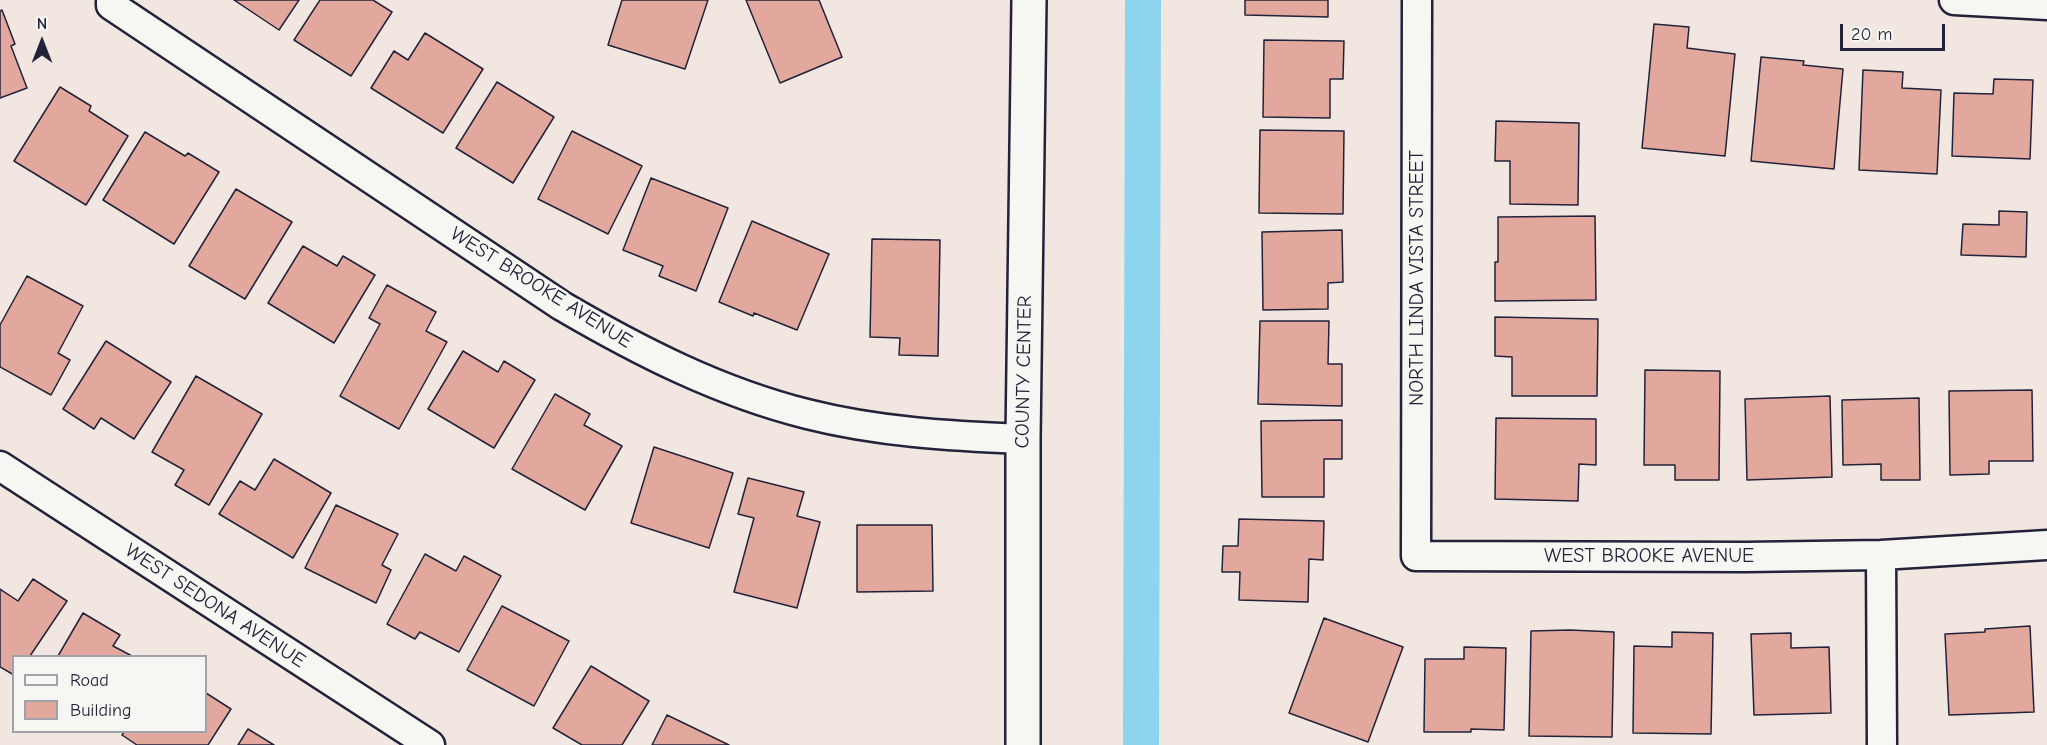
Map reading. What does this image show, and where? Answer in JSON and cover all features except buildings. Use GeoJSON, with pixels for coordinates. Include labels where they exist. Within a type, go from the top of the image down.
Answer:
{"type":"FeatureCollection","features":[{"type":"Feature","properties":{"kind":"street","name":"COUNTY CENTER"},"geometry":{"type":"LineString","coordinates":[[1023,745],[1023,439],[1029,0]]}},
{"type":"Feature","properties":{"kind":"street","name":"NORTH LINDA VISTA STREET"},"geometry":{"type":"LineString","coordinates":[[1416,556],[1417,0]]}},
{"type":"Feature","properties":{"kind":"street"},"geometry":{"type":"LineString","coordinates":[[1954,0],[2047,5]]}},
{"type":"Feature","properties":{"kind":"street","name":"WEST BROOKE AVENUE"},"geometry":{"type":"LineString","coordinates":[[111,2],[562,306],[625,342],[679,368],[758,399],[837,421],[934,435],[1023,439]]}},
{"type":"Feature","properties":{"kind":"street","name":"WEST SEDONA AVENUE"},"geometry":{"type":"LineString","coordinates":[[0,466],[430,745]]}},
{"type":"Feature","properties":{"kind":"street","name":"WEST BROOKE AVENUE"},"geometry":{"type":"LineString","coordinates":[[1416,556],[1881,555],[2047,545]]}},
{"type":"Feature","properties":{"kind":"street"},"geometry":{"type":"LineString","coordinates":[[1881,555],[1882,745]]}},
{"type":"Feature","properties":{"kind":"waterway"},"geometry":{"type":"LineString","coordinates":[[1141,745],[1143,0]]}}]}
